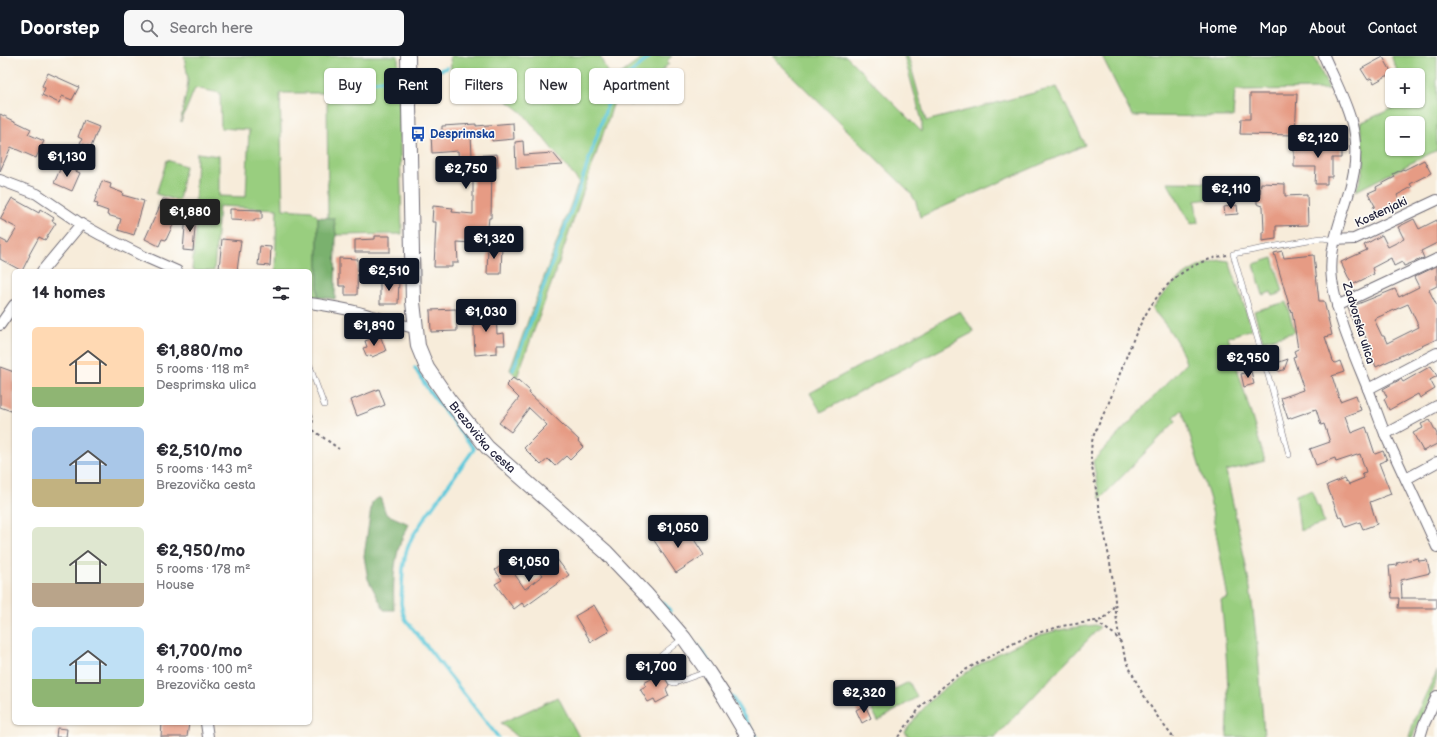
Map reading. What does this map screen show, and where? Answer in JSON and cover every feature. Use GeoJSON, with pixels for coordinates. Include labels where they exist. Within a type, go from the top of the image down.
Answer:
{"type":"FeatureCollection","features":[{"type":"Feature","properties":{"kind":"main road","name":"Brezovička cesta"},"geometry":{"type":"LineString","coordinates":[[408,56],[415,328],[418,346],[427,368],[449,400],[487,447],[606,552],[646,594],[684,638],[725,698],[748,737]]}},
{"type":"Feature","properties":{"kind":"street","name":"Zadvorska ulica"},"geometry":{"type":"LineString","coordinates":[[1324,56],[1347,106],[1356,139],[1354,172],[1334,240],[1332,254],[1331,268],[1334,295],[1348,338],[1385,434],[1437,547]]}},
{"type":"Feature","properties":{"kind":"street"},"geometry":{"type":"LineString","coordinates":[[0,180],[36,194],[81,224],[136,253],[172,269]]}},
{"type":"Feature","properties":{"kind":"street","name":"Kostenjaki"},"geometry":{"type":"LineString","coordinates":[[1334,240],[1354,239],[1437,200]]}},
{"type":"Feature","properties":{"kind":"street"},"geometry":{"type":"LineString","coordinates":[[44,269],[81,224]]}},
{"type":"Feature","properties":{"kind":"street"},"geometry":{"type":"LineString","coordinates":[[1338,306],[1437,259]]}},
{"type":"Feature","properties":{"kind":"street"},"geometry":{"type":"LineString","coordinates":[[312,303],[362,313],[403,326],[415,328]]}},
{"type":"Feature","properties":{"kind":"street"},"geometry":{"type":"LineString","coordinates":[[0,325],[12,308]]}},
{"type":"Feature","properties":{"kind":"street"},"geometry":{"type":"LineString","coordinates":[[1368,390],[1437,353]]}},
{"type":"Feature","properties":{"kind":"street"},"geometry":{"type":"LineString","coordinates":[[1385,434],[1437,406]]}},
{"type":"Feature","properties":{"kind":"street"},"geometry":{"type":"LineString","coordinates":[[1406,479],[1437,462]]}},
{"type":"Feature","properties":{"kind":"street"},"geometry":{"type":"LineString","coordinates":[[1420,737],[1424,724],[1437,696]]}},
{"type":"Feature","properties":{"kind":"street"},"geometry":{"type":"LineString","coordinates":[[206,725],[208,737]]}},
{"type":"Feature","properties":{"kind":"lane"},"geometry":{"type":"LineString","coordinates":[[1289,455],[1272,389],[1233,254],[1314,239],[1323,238],[1334,240]]}},
{"type":"Feature","properties":{"kind":"lane"},"geometry":{"type":"LineString","coordinates":[[312,372],[324,405]]}},
{"type":"Feature","properties":{"kind":"lane"},"geometry":{"type":"LineString","coordinates":[[684,638],[658,658],[671,682],[676,683],[708,672]]}},
{"type":"Feature","properties":{"kind":"path"},"geometry":{"type":"LineString","coordinates":[[1173,737],[1146,700],[1133,675],[1121,644],[1112,576],[1091,461],[1093,437],[1112,395],[1129,346],[1150,308],[1160,294],[1178,275],[1191,267],[1203,261],[1233,254]]}},
{"type":"Feature","properties":{"kind":"path"},"geometry":{"type":"LineString","coordinates":[[312,417],[312,430],[339,449]]}},
{"type":"Feature","properties":{"kind":"path"},"geometry":{"type":"LineString","coordinates":[[898,737],[922,705],[934,694],[952,679],[981,661],[1016,642],[1041,632],[1062,626],[1102,620],[1109,614],[1115,603]]}},
{"type":"Feature","properties":{"kind":"path"},"geometry":{"type":"LineString","coordinates":[[1096,622],[1114,634],[1121,644]]}},
{"type":"Feature","properties":{"kind":"green space"},"geometry":{"type":"Polygon","coordinates":[[[184,56],[398,56],[398,68],[384,68],[384,104],[399,104],[402,234],[336,235],[334,218],[328,218],[327,104],[376,104],[376,68],[324,68],[324,93],[280,93],[283,209],[312,211],[318,217],[318,297],[312,296],[312,269],[275,269],[277,209],[219,206],[214,269],[192,269],[198,206],[195,205],[197,153],[219,156],[219,196],[246,197],[249,130],[221,128],[220,93],[195,88],[181,122],[188,81],[184,56]]]}},
{"type":"Feature","properties":{"kind":"green space"},"geometry":{"type":"Polygon","coordinates":[[[450,56],[600,56],[605,68],[589,68],[589,104],[614,104],[556,271],[517,377],[510,370],[579,182],[523,113],[512,104],[517,104],[517,68],[451,68],[450,56]]]}},
{"type":"Feature","properties":{"kind":"green space"},"geometry":{"type":"Polygon","coordinates":[[[645,56],[672,56],[667,61],[669,63],[664,68],[629,68],[645,56]]]}},
{"type":"Feature","properties":{"kind":"green space"},"geometry":{"type":"Polygon","coordinates":[[[772,56],[846,56],[922,132],[922,121],[904,56],[908,56],[926,121],[1057,87],[1085,145],[920,217],[916,202],[910,192],[772,56]]]}},
{"type":"Feature","properties":{"kind":"green space"},"geometry":{"type":"Polygon","coordinates":[[[1102,56],[1314,56],[1329,89],[1235,90],[1233,117],[1132,116],[1102,56]]]}},
{"type":"Feature","properties":{"kind":"green space"},"geometry":{"type":"Polygon","coordinates":[[[1391,56],[1437,56],[1437,150],[1356,191],[1362,174],[1364,162],[1360,123],[1393,108],[1425,108],[1425,68],[1396,68],[1391,56]]]}},
{"type":"Feature","properties":{"kind":"green space"},"geometry":{"type":"Polygon","coordinates":[[[167,160],[185,166],[179,201],[156,194],[167,160]]]}},
{"type":"Feature","properties":{"kind":"green space"},"geometry":{"type":"Polygon","coordinates":[[[1167,182],[1236,183],[1237,195],[1195,201],[1198,223],[1191,224],[1167,182]]]}},
{"type":"Feature","properties":{"kind":"green space"},"geometry":{"type":"Polygon","coordinates":[[[318,217],[334,218],[336,235],[335,299],[318,297],[318,217]]]}},
{"type":"Feature","properties":{"kind":"green space"},"geometry":{"type":"Polygon","coordinates":[[[1273,258],[1283,292],[1273,296],[1271,292],[1263,295],[1254,264],[1273,258]]]}},
{"type":"Feature","properties":{"kind":"green space"},"geometry":{"type":"Polygon","coordinates":[[[1221,260],[1229,261],[1252,329],[1228,337],[1265,461],[1226,471],[1250,588],[1255,625],[1264,737],[1227,737],[1227,668],[1221,600],[1228,598],[1210,500],[1182,410],[1174,417],[1176,421],[1100,499],[1093,461],[1186,363],[1172,334],[1152,309],[1173,284],[1190,271],[1200,266],[1221,260]]]}},
{"type":"Feature","properties":{"kind":"green space"},"geometry":{"type":"Polygon","coordinates":[[[1286,302],[1295,332],[1263,341],[1254,311],[1286,302]]]}},
{"type":"Feature","properties":{"kind":"green space"},"geometry":{"type":"Polygon","coordinates":[[[960,311],[974,332],[821,412],[810,393],[960,311]]]}},
{"type":"Feature","properties":{"kind":"green space"},"geometry":{"type":"Polygon","coordinates":[[[1312,490],[1317,506],[1319,505],[1324,523],[1300,531],[1296,495],[1312,490]]]}},
{"type":"Feature","properties":{"kind":"green space"},"geometry":{"type":"Polygon","coordinates":[[[380,497],[386,514],[409,524],[401,541],[396,558],[394,610],[384,610],[368,579],[364,556],[372,502],[380,497]]]}},
{"type":"Feature","properties":{"kind":"green space"},"geometry":{"type":"Polygon","coordinates":[[[1095,625],[1100,627],[995,737],[909,737],[905,732],[935,697],[980,664],[1029,639],[1063,629],[1095,625]]]}},
{"type":"Feature","properties":{"kind":"green space"},"geometry":{"type":"Polygon","coordinates":[[[1437,671],[1431,696],[1413,737],[1409,737],[1415,717],[1437,671]]]}},
{"type":"Feature","properties":{"kind":"green space"},"geometry":{"type":"Polygon","coordinates":[[[909,682],[917,697],[878,721],[868,702],[909,682]]]}},
{"type":"Feature","properties":{"kind":"green space"},"geometry":{"type":"Polygon","coordinates":[[[558,697],[579,737],[517,737],[501,723],[558,697]]]}},
{"type":"Feature","properties":{"kind":"building"},"geometry":{"type":"Polygon","coordinates":[[[1383,57],[1389,68],[1385,68],[1385,77],[1374,83],[1371,78],[1368,80],[1361,69],[1383,57]]]}},
{"type":"Feature","properties":{"kind":"building"},"geometry":{"type":"Polygon","coordinates":[[[48,73],[79,87],[72,100],[62,96],[59,103],[42,95],[45,88],[42,86],[48,73]]]}},
{"type":"Feature","properties":{"kind":"building"},"geometry":{"type":"Polygon","coordinates":[[[1250,94],[1297,94],[1295,135],[1240,134],[1241,119],[1250,119],[1250,94]]]}},
{"type":"Feature","properties":{"kind":"building"},"geometry":{"type":"Polygon","coordinates":[[[0,114],[31,129],[28,134],[44,141],[36,158],[11,147],[0,171],[0,114]]]}},
{"type":"Feature","properties":{"kind":"building"},"geometry":{"type":"Polygon","coordinates":[[[84,121],[99,127],[91,147],[80,143],[82,139],[78,137],[84,121]]]}},
{"type":"Feature","properties":{"kind":"building"},"geometry":{"type":"Polygon","coordinates":[[[513,123],[514,139],[492,141],[492,134],[471,135],[472,156],[497,154],[498,167],[492,167],[491,218],[489,218],[486,244],[457,242],[458,263],[452,263],[452,267],[434,267],[436,222],[432,222],[433,206],[453,208],[452,212],[473,214],[473,166],[459,167],[458,151],[432,153],[431,134],[442,134],[442,126],[476,124],[476,126],[513,123]]]}},
{"type":"Feature","properties":{"kind":"building"},"geometry":{"type":"Polygon","coordinates":[[[523,141],[524,155],[553,153],[563,165],[516,168],[515,142],[523,141]]]}},
{"type":"Feature","properties":{"kind":"building"},"geometry":{"type":"Polygon","coordinates":[[[1320,143],[1341,144],[1341,158],[1332,158],[1332,177],[1327,177],[1327,184],[1315,184],[1316,167],[1294,167],[1294,146],[1320,146],[1320,143]]]}},
{"type":"Feature","properties":{"kind":"building"},"geometry":{"type":"Polygon","coordinates":[[[1424,160],[1431,173],[1410,184],[1412,187],[1397,195],[1401,202],[1377,215],[1373,207],[1375,206],[1368,193],[1395,177],[1393,174],[1424,160]]]}},
{"type":"Feature","properties":{"kind":"building"},"geometry":{"type":"Polygon","coordinates":[[[62,165],[80,173],[72,191],[54,183],[62,165]]]}},
{"type":"Feature","properties":{"kind":"building"},"geometry":{"type":"Polygon","coordinates":[[[102,181],[111,184],[110,188],[123,193],[122,195],[144,201],[134,235],[118,230],[121,219],[107,215],[108,211],[97,207],[98,204],[94,203],[102,181]]]}},
{"type":"Feature","properties":{"kind":"building"},"geometry":{"type":"Polygon","coordinates":[[[1261,183],[1285,184],[1285,196],[1307,195],[1308,225],[1276,226],[1276,239],[1262,241],[1262,232],[1264,232],[1263,206],[1257,204],[1257,194],[1260,194],[1261,183]]]}},
{"type":"Feature","properties":{"kind":"building"},"geometry":{"type":"Polygon","coordinates":[[[12,198],[39,213],[40,209],[54,218],[52,221],[56,223],[45,240],[39,237],[23,269],[18,269],[0,259],[0,239],[8,243],[17,228],[0,219],[12,198]]]}},
{"type":"Feature","properties":{"kind":"building"},"geometry":{"type":"Polygon","coordinates":[[[163,199],[183,203],[166,240],[162,239],[159,246],[145,239],[163,199]]]}},
{"type":"Feature","properties":{"kind":"building"},"geometry":{"type":"Polygon","coordinates":[[[1237,205],[1238,214],[1225,215],[1224,207],[1237,205]]]}},
{"type":"Feature","properties":{"kind":"building"},"geometry":{"type":"Polygon","coordinates":[[[230,209],[262,210],[262,219],[255,219],[255,221],[230,220],[230,209]]]}},
{"type":"Feature","properties":{"kind":"building"},"geometry":{"type":"Polygon","coordinates":[[[186,215],[196,216],[193,251],[183,250],[186,215]]]}},
{"type":"Feature","properties":{"kind":"building"},"geometry":{"type":"Polygon","coordinates":[[[1414,219],[1419,229],[1437,220],[1437,243],[1421,251],[1424,258],[1404,266],[1402,262],[1394,266],[1391,258],[1372,268],[1374,274],[1352,285],[1341,262],[1367,250],[1364,245],[1382,235],[1388,247],[1404,239],[1398,227],[1414,219]]]}},
{"type":"Feature","properties":{"kind":"building"},"geometry":{"type":"Polygon","coordinates":[[[375,236],[390,236],[390,252],[355,252],[355,240],[375,239],[375,236]]]}},
{"type":"Feature","properties":{"kind":"building"},"geometry":{"type":"Polygon","coordinates":[[[222,239],[241,241],[237,269],[219,269],[222,239]]]}},
{"type":"Feature","properties":{"kind":"building"},"geometry":{"type":"Polygon","coordinates":[[[260,246],[271,247],[270,266],[258,265],[260,246]]]}},
{"type":"Feature","properties":{"kind":"building"},"geometry":{"type":"Polygon","coordinates":[[[488,246],[502,246],[501,274],[487,274],[488,246]]]}},
{"type":"Feature","properties":{"kind":"building"},"geometry":{"type":"Polygon","coordinates":[[[1282,251],[1284,258],[1314,255],[1319,301],[1324,301],[1332,335],[1325,337],[1333,361],[1335,363],[1340,361],[1344,372],[1332,376],[1340,401],[1356,395],[1361,410],[1345,416],[1351,433],[1366,427],[1375,454],[1383,451],[1387,460],[1379,463],[1391,494],[1370,502],[1377,524],[1363,529],[1360,522],[1346,527],[1342,517],[1339,518],[1327,485],[1344,478],[1349,484],[1364,478],[1362,473],[1366,472],[1360,454],[1336,462],[1335,458],[1316,465],[1310,449],[1330,442],[1324,424],[1321,425],[1316,409],[1288,419],[1281,398],[1304,390],[1293,357],[1296,356],[1294,351],[1298,349],[1292,311],[1291,312],[1274,253],[1282,251]]]}},
{"type":"Feature","properties":{"kind":"building"},"geometry":{"type":"Polygon","coordinates":[[[339,258],[358,259],[357,295],[345,295],[345,286],[339,286],[339,258]]]}},
{"type":"Feature","properties":{"kind":"building"},"geometry":{"type":"Polygon","coordinates":[[[1437,266],[1437,286],[1429,290],[1437,306],[1437,339],[1376,367],[1368,346],[1369,345],[1360,325],[1354,325],[1348,308],[1395,289],[1399,297],[1419,287],[1414,277],[1437,266]],[[1408,304],[1374,319],[1387,343],[1419,327],[1408,304]]]}},
{"type":"Feature","properties":{"kind":"building"},"geometry":{"type":"Polygon","coordinates":[[[380,281],[399,281],[398,304],[380,304],[380,281]]]}},
{"type":"Feature","properties":{"kind":"building"},"geometry":{"type":"Polygon","coordinates":[[[456,309],[457,331],[431,332],[430,310],[456,309]]]}},
{"type":"Feature","properties":{"kind":"building"},"geometry":{"type":"Polygon","coordinates":[[[483,309],[483,313],[496,312],[497,334],[504,333],[505,345],[497,345],[497,353],[475,355],[473,310],[483,309]]]}},
{"type":"Feature","properties":{"kind":"building"},"geometry":{"type":"Polygon","coordinates":[[[380,335],[386,351],[372,357],[371,355],[367,357],[363,348],[367,347],[365,341],[380,335]]]}},
{"type":"Feature","properties":{"kind":"building"},"geometry":{"type":"Polygon","coordinates":[[[1288,359],[1284,370],[1279,371],[1276,369],[1274,364],[1288,359]]]}},
{"type":"Feature","properties":{"kind":"building"},"geometry":{"type":"Polygon","coordinates":[[[1431,366],[1437,376],[1430,380],[1435,389],[1420,398],[1418,394],[1389,410],[1384,399],[1387,397],[1383,389],[1401,379],[1403,382],[1431,366]]]}},
{"type":"Feature","properties":{"kind":"building"},"geometry":{"type":"Polygon","coordinates":[[[0,367],[12,371],[12,411],[0,407],[0,367]]]}},
{"type":"Feature","properties":{"kind":"building"},"geometry":{"type":"Polygon","coordinates":[[[1251,371],[1254,384],[1244,387],[1241,374],[1251,371]]]}},
{"type":"Feature","properties":{"kind":"building"},"geometry":{"type":"Polygon","coordinates":[[[513,378],[517,381],[518,380],[530,391],[529,393],[579,440],[578,441],[583,447],[570,460],[566,456],[555,466],[548,459],[541,465],[524,448],[547,425],[529,408],[511,432],[499,423],[519,398],[506,385],[513,378]]]}},
{"type":"Feature","properties":{"kind":"building"},"geometry":{"type":"Polygon","coordinates":[[[379,389],[385,405],[357,416],[351,400],[379,389]]]}},
{"type":"Feature","properties":{"kind":"building"},"geometry":{"type":"Polygon","coordinates":[[[1430,420],[1437,434],[1437,444],[1423,451],[1413,433],[1423,428],[1421,424],[1430,420]]]}},
{"type":"Feature","properties":{"kind":"building"},"geometry":{"type":"Polygon","coordinates":[[[666,526],[676,542],[690,533],[704,555],[676,573],[651,536],[666,526]]]}},
{"type":"Feature","properties":{"kind":"building"},"geometry":{"type":"Polygon","coordinates":[[[556,558],[569,575],[525,607],[522,603],[514,609],[495,584],[502,580],[495,570],[506,562],[525,589],[543,575],[537,567],[547,560],[549,563],[556,558]]]}},
{"type":"Feature","properties":{"kind":"building"},"geometry":{"type":"Polygon","coordinates":[[[1418,558],[1419,561],[1427,560],[1430,573],[1401,580],[1402,598],[1437,598],[1437,608],[1398,608],[1399,598],[1392,598],[1389,566],[1398,565],[1397,563],[1418,558]]]}},
{"type":"Feature","properties":{"kind":"building"},"geometry":{"type":"Polygon","coordinates":[[[594,605],[609,631],[591,642],[575,616],[594,605]]]}},
{"type":"Feature","properties":{"kind":"building"},"geometry":{"type":"Polygon","coordinates":[[[666,663],[673,663],[678,673],[674,679],[666,663]]]}},
{"type":"Feature","properties":{"kind":"building"},"geometry":{"type":"Polygon","coordinates":[[[659,668],[669,685],[666,689],[669,696],[656,703],[654,699],[648,702],[640,689],[646,686],[644,683],[658,675],[656,672],[659,668]]]}},
{"type":"Feature","properties":{"kind":"building"},"geometry":{"type":"Polygon","coordinates":[[[865,705],[871,718],[862,723],[856,710],[865,705]]]}},
{"type":"Feature","properties":{"kind":"building"},"geometry":{"type":"Polygon","coordinates":[[[162,725],[189,725],[187,737],[161,737],[162,725]]]}},
{"type":"Feature","properties":{"kind":"building"},"geometry":{"type":"Polygon","coordinates":[[[57,728],[67,729],[66,737],[56,737],[57,728]]]}},
{"type":"Feature","properties":{"kind":"waterway"},"geometry":{"type":"LineString","coordinates":[[513,370],[578,192],[607,106],[618,85],[651,56]]}},
{"type":"Feature","properties":{"kind":"waterway"},"geometry":{"type":"LineString","coordinates":[[442,69],[447,68]]}},
{"type":"Feature","properties":{"kind":"waterway"},"geometry":{"type":"LineString","coordinates":[[376,81],[384,80]]}},
{"type":"Feature","properties":{"kind":"waterway"},"geometry":{"type":"LineString","coordinates":[[415,368],[429,391],[474,449],[412,537],[406,552],[403,569],[401,603],[403,613],[406,620],[498,737]]}},
{"type":"Feature","properties":{"kind":"waterway"},"geometry":{"type":"LineString","coordinates":[[663,602],[670,611]]}},
{"type":"Feature","properties":{"kind":"waterway"},"geometry":{"type":"LineString","coordinates":[[697,645],[714,668]]}},
{"type":"Feature","properties":{"kind":"waterway"},"geometry":{"type":"LineString","coordinates":[[732,697],[756,737]]}},
{"type":"Feature","properties":{"kind":"place","name":"Desprimska"},"geometry":{"type":"Point","coordinates":[418,134]}}]}
